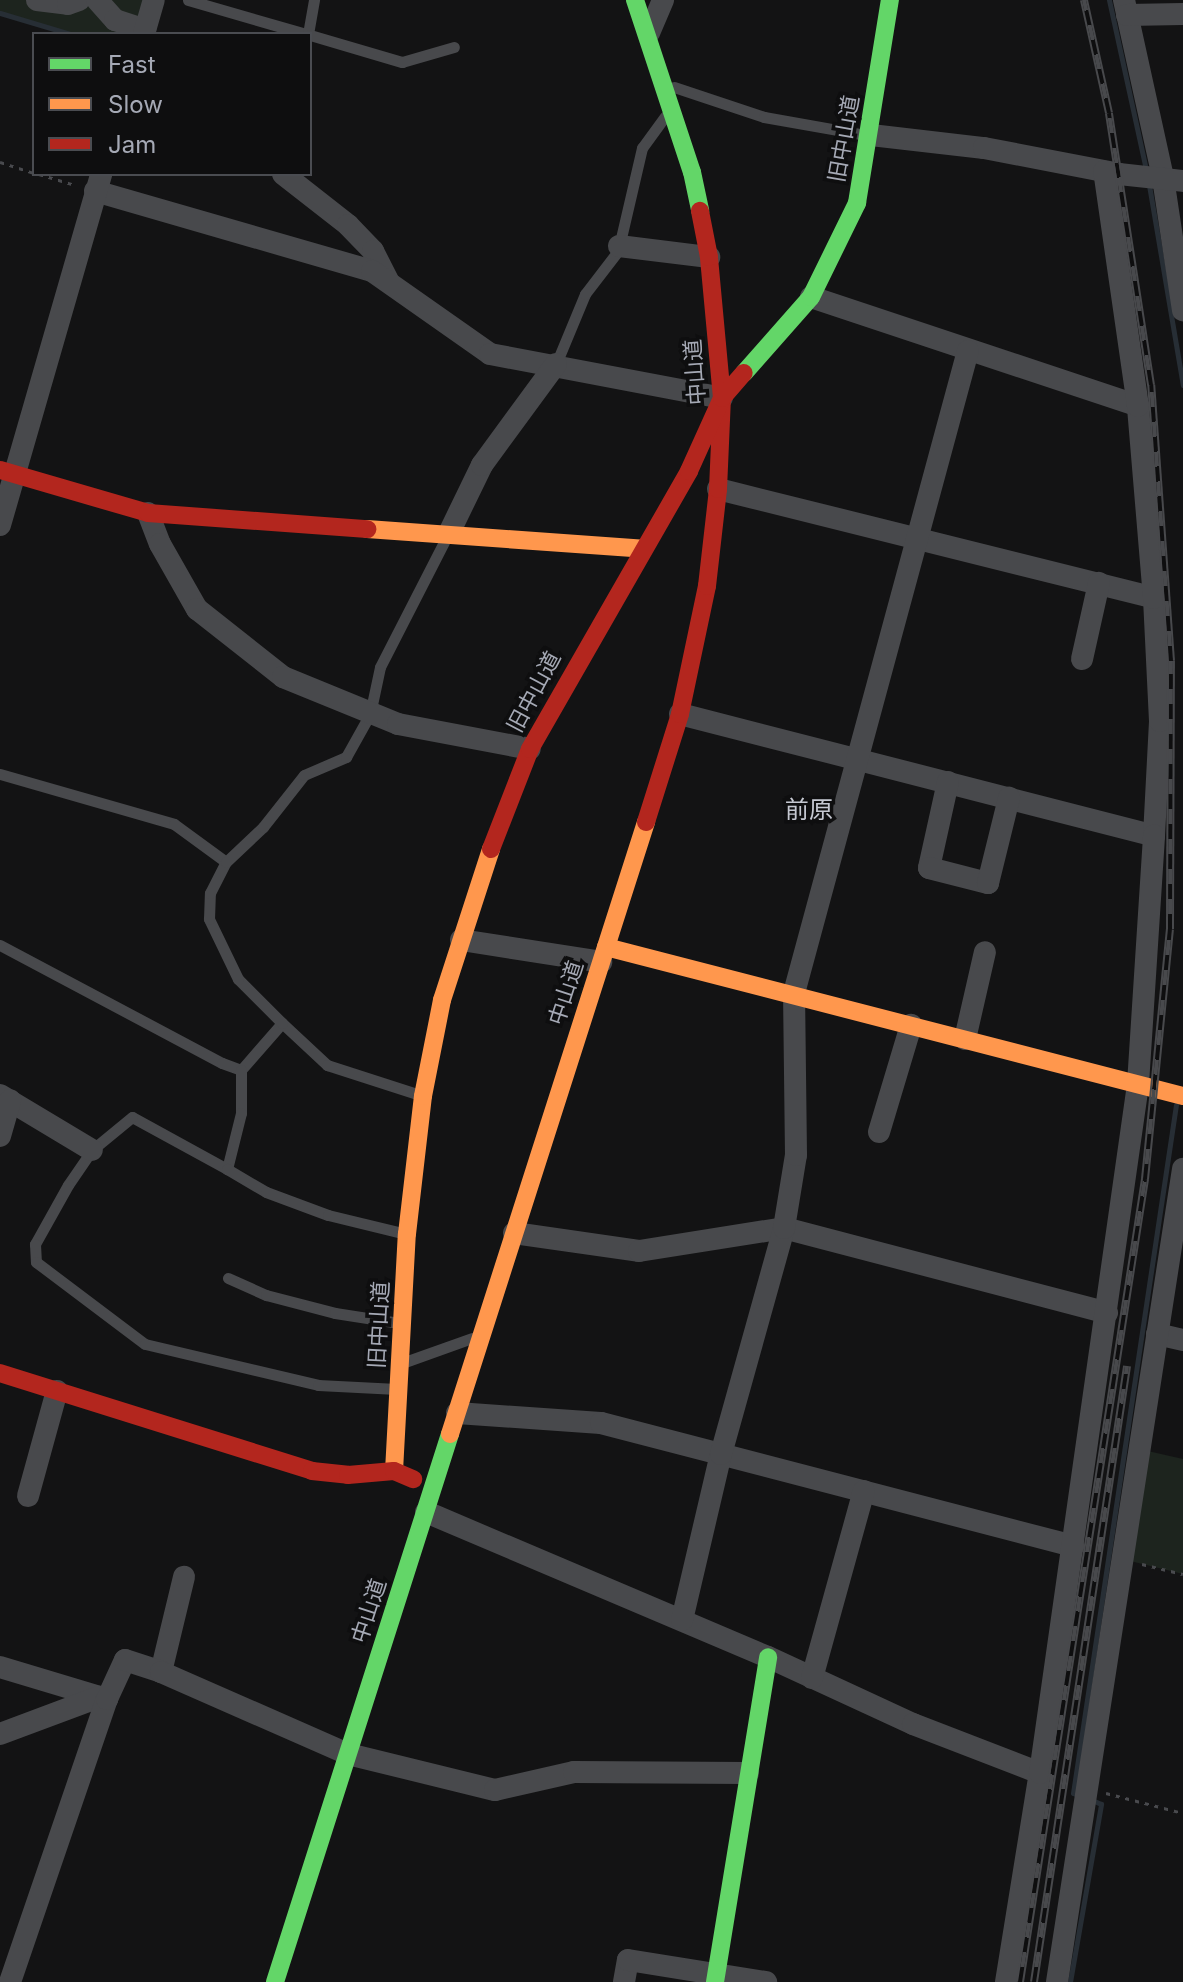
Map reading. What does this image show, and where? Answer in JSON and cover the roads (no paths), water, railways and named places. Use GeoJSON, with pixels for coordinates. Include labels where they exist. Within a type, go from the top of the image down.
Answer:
{"type":"FeatureCollection","features":[{"type":"Feature","properties":{"kind":"main road","name":"中山道"},"geometry":{"type":"LineString","coordinates":[[275,1982],[680,714],[707,586],[718,489],[722,398],[709,257],[692,172],[673,105],[635,0]]}},
{"type":"Feature","properties":{"kind":"main road","name":"旧中山道"},"geometry":{"type":"LineString","coordinates":[[394,1471],[407,1234],[423,1096],[442,1000],[509,797],[530,749],[689,471],[722,398],[811,297],[857,203],[871,135],[890,0]]}},
{"type":"Feature","properties":{"kind":"main road"},"geometry":{"type":"LineString","coordinates":[[8,472],[148,513],[643,549]]}},
{"type":"Feature","properties":{"kind":"main road"},"geometry":{"type":"LineString","coordinates":[[603,954],[794,993],[1183,1096]]}},
{"type":"Feature","properties":{"kind":"main road"},"geometry":{"type":"LineString","coordinates":[[0,1373],[312,1471],[348,1475],[394,1471],[434,1487]]}},
{"type":"Feature","properties":{"kind":"main road"},"geometry":{"type":"LineString","coordinates":[[716,1978],[768,1657]]}},
{"type":"Feature","properties":{"kind":"street"},"geometry":{"type":"LineString","coordinates":[[37,0],[68,4],[79,0]]}},
{"type":"Feature","properties":{"kind":"street"},"geometry":{"type":"LineString","coordinates":[[97,0],[115,20],[144,32],[154,0]]}},
{"type":"Feature","properties":{"kind":"street"},"geometry":{"type":"LineString","coordinates":[[649,33],[663,0]]}},
{"type":"Feature","properties":{"kind":"street"},"geometry":{"type":"LineString","coordinates":[[1183,14],[1125,8],[1173,180],[1183,311]]}},
{"type":"Feature","properties":{"kind":"street"},"geometry":{"type":"LineString","coordinates":[[871,135],[984,148],[1104,171],[1173,180]]}},
{"type":"Feature","properties":{"kind":"street"},"geometry":{"type":"LineString","coordinates":[[1006,1982],[1040,1773],[1138,1084],[1154,836],[1160,721],[1154,598],[1138,406],[1104,171]]}},
{"type":"Feature","properties":{"kind":"street"},"geometry":{"type":"LineString","coordinates":[[286,176],[348,225],[373,251],[388,281]]}},
{"type":"Feature","properties":{"kind":"street"},"geometry":{"type":"LineString","coordinates":[[0,525],[8,472],[98,183],[372,271],[490,354],[556,364],[722,398]]}},
{"type":"Feature","properties":{"kind":"street"},"geometry":{"type":"LineString","coordinates":[[619,246],[709,257]]}},
{"type":"Feature","properties":{"kind":"street"},"geometry":{"type":"LineString","coordinates":[[811,297],[1138,406]]}},
{"type":"Feature","properties":{"kind":"street"},"geometry":{"type":"LineString","coordinates":[[682,1620],[721,1454],[784,1228],[796,1155],[794,993],[860,759],[968,351]]}},
{"type":"Feature","properties":{"kind":"street"},"geometry":{"type":"LineString","coordinates":[[449,533],[482,465],[556,364]]}},
{"type":"Feature","properties":{"kind":"street"},"geometry":{"type":"LineString","coordinates":[[718,489],[1154,598]]}},
{"type":"Feature","properties":{"kind":"street"},"geometry":{"type":"LineString","coordinates":[[148,513],[160,544],[197,609],[283,677],[398,724],[530,749]]}},
{"type":"Feature","properties":{"kind":"street"},"geometry":{"type":"LineString","coordinates":[[1082,659],[1099,583]]}},
{"type":"Feature","properties":{"kind":"street"},"geometry":{"type":"LineString","coordinates":[[680,714],[1154,836]]}},
{"type":"Feature","properties":{"kind":"street"},"geometry":{"type":"LineString","coordinates":[[948,782],[929,868],[988,883],[1009,798]]}},
{"type":"Feature","properties":{"kind":"street"},"geometry":{"type":"LineString","coordinates":[[461,940],[603,954]]}},
{"type":"Feature","properties":{"kind":"street"},"geometry":{"type":"LineString","coordinates":[[965,1039],[985,952]]}},
{"type":"Feature","properties":{"kind":"street"},"geometry":{"type":"LineString","coordinates":[[879,1132],[911,1025]]}},
{"type":"Feature","properties":{"kind":"street"},"geometry":{"type":"LineString","coordinates":[[0,1136],[5,1098],[92,1150]]}},
{"type":"Feature","properties":{"kind":"street"},"geometry":{"type":"LineString","coordinates":[[1057,1982],[1183,1169]]}},
{"type":"Feature","properties":{"kind":"street"},"geometry":{"type":"LineString","coordinates":[[514,1233],[639,1251],[784,1228],[1107,1313]]}},
{"type":"Feature","properties":{"kind":"street"},"geometry":{"type":"LineString","coordinates":[[1157,1334],[1183,1340]]}},
{"type":"Feature","properties":{"kind":"street"},"geometry":{"type":"LineString","coordinates":[[28,1496],[57,1391]]}},
{"type":"Feature","properties":{"kind":"street"},"geometry":{"type":"LineString","coordinates":[[457,1413],[601,1423],[1073,1546]]}},
{"type":"Feature","properties":{"kind":"street"},"geometry":{"type":"LineString","coordinates":[[812,1678],[864,1491]]}},
{"type":"Feature","properties":{"kind":"street"},"geometry":{"type":"LineString","coordinates":[[426,1512],[768,1657],[913,1724],[1040,1773]]}},
{"type":"Feature","properties":{"kind":"street"},"geometry":{"type":"LineString","coordinates":[[161,1672],[184,1577]]}},
{"type":"Feature","properties":{"kind":"street"},"geometry":{"type":"LineString","coordinates":[[10,1982],[103,1698],[125,1660],[161,1672],[348,1754],[495,1790],[574,1772],[748,1773]]}},
{"type":"Feature","properties":{"kind":"street"},"geometry":{"type":"LineString","coordinates":[[0,1667],[103,1698]]}},
{"type":"Feature","properties":{"kind":"street"},"geometry":{"type":"LineString","coordinates":[[0,1734],[103,1698]]}},
{"type":"Feature","properties":{"kind":"street"},"geometry":{"type":"LineString","coordinates":[[624,1982],[628,1960],[716,1978],[766,1982]]}},
{"type":"Feature","properties":{"kind":"lane"},"geometry":{"type":"LineString","coordinates":[[188,0],[301,32]]}},
{"type":"Feature","properties":{"kind":"lane"},"geometry":{"type":"LineString","coordinates":[[308,32],[314,0]]}},
{"type":"Feature","properties":{"kind":"lane"},"geometry":{"type":"LineString","coordinates":[[312,35],[402,62],[454,47]]}},
{"type":"Feature","properties":{"kind":"lane"},"geometry":{"type":"LineString","coordinates":[[666,85],[764,117],[871,135]]}},
{"type":"Feature","properties":{"kind":"lane"},"geometry":{"type":"LineString","coordinates":[[556,364],[585,294],[619,246],[642,148],[673,105]]}},
{"type":"Feature","properties":{"kind":"lane"},"geometry":{"type":"LineString","coordinates":[[423,1096],[327,1065],[282,1023],[238,979],[209,919],[210,893],[226,862],[263,827],[304,775],[346,757],[370,714],[380,667],[449,533]]}},
{"type":"Feature","properties":{"kind":"lane"},"geometry":{"type":"LineString","coordinates":[[0,774],[174,824],[226,862]]}},
{"type":"Feature","properties":{"kind":"lane"},"geometry":{"type":"LineString","coordinates":[[0,945],[222,1063],[241,1070]]}},
{"type":"Feature","properties":{"kind":"lane"},"geometry":{"type":"LineString","coordinates":[[227,1169],[241,1113],[241,1070],[282,1023]]}},
{"type":"Feature","properties":{"kind":"lane"},"geometry":{"type":"LineString","coordinates":[[399,1390],[318,1385],[145,1344],[36,1262],[35,1244],[92,1150],[132,1117],[266,1192],[328,1215],[407,1234]]}},
{"type":"Feature","properties":{"kind":"lane"},"geometry":{"type":"LineString","coordinates":[[228,1278],[266,1295],[335,1313],[403,1323]]}},
{"type":"Feature","properties":{"kind":"lane"},"geometry":{"type":"LineString","coordinates":[[401,1363],[482,1335]]}},
{"type":"Feature","properties":{"kind":"waterway"},"geometry":{"type":"LineString","coordinates":[[1109,0],[1146,169]]}},
{"type":"Feature","properties":{"kind":"waterway"},"geometry":{"type":"LineString","coordinates":[[0,13],[63,32]]}},
{"type":"Feature","properties":{"kind":"waterway"},"geometry":{"type":"LineString","coordinates":[[1149,185],[1183,385]]}},
{"type":"Feature","properties":{"kind":"waterway"},"geometry":{"type":"LineString","coordinates":[[1079,1795],[1073,1793],[1176,1105]]}},
{"type":"Feature","properties":{"kind":"waterway"},"geometry":{"type":"LineString","coordinates":[[1070,1982],[1101,1804],[1092,1800]]}},
{"type":"Feature","properties":{"kind":"railway"},"geometry":{"type":"LineString","coordinates":[[1020,1982],[1145,1179],[1170,929],[1171,661],[1151,385],[1109,113],[1084,0]]}},
{"type":"Feature","properties":{"kind":"railway"},"geometry":{"type":"LineString","coordinates":[[1034,1982],[1127,1366]]}},
{"type":"Feature","properties":{"kind":"district","name":"前原"},"geometry":{"type":"Point","coordinates":[809,810]}}]}
